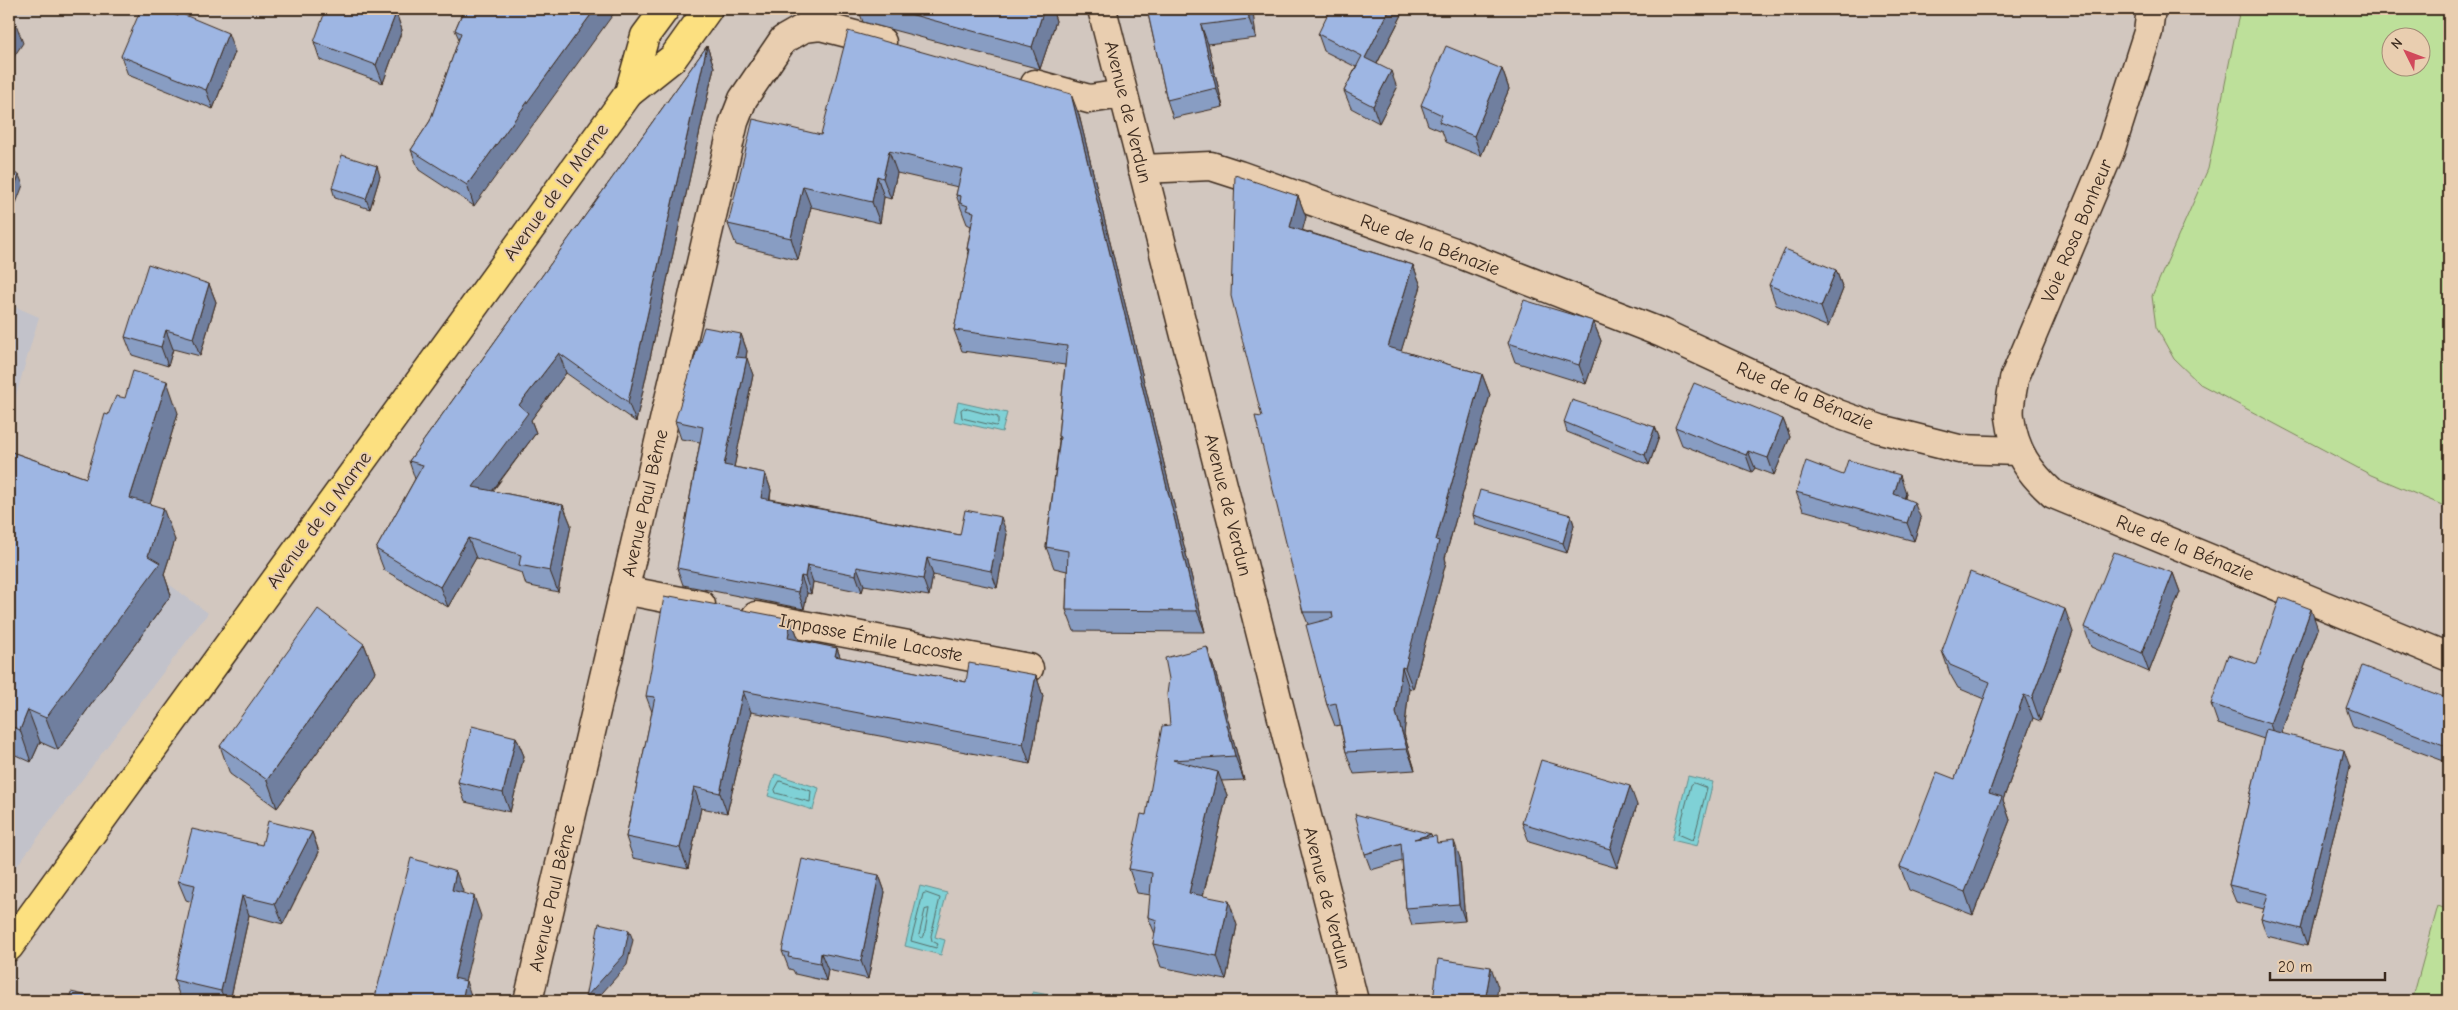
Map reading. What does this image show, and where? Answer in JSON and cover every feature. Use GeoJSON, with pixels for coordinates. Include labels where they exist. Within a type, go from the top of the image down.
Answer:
{"type":"FeatureCollection","features":[{"type":"Feature","properties":{"kind":"main road","name":"Avenue de la Marne"},"geometry":{"type":"LineString","coordinates":[[629,93],[645,36],[665,9]]}},
{"type":"Feature","properties":{"kind":"main road","name":"Avenue de la Marne"},"geometry":{"type":"LineString","coordinates":[[9,947],[629,93],[673,58],[708,9]]}},
{"type":"Feature","properties":{"kind":"street","name":"Avenue de Verdun"},"geometry":{"type":"LineString","coordinates":[[1102,9],[1354,1001]]}},
{"type":"Feature","properties":{"kind":"street","name":"Voie Rosa Bonheur"},"geometry":{"type":"LineString","coordinates":[[2018,451],[2010,416],[2014,378],[2110,151],[2148,32],[2152,9]]}},
{"type":"Feature","properties":{"kind":"street","name":"Avenue Paul Bême"},"geometry":{"type":"LineString","coordinates":[[528,1001],[734,122],[743,98],[783,40],[804,28],[820,26],[909,50]]}},
{"type":"Feature","properties":{"kind":"street"},"geometry":{"type":"LineString","coordinates":[[1013,78],[1089,99],[1123,94]]}},
{"type":"Feature","properties":{"kind":"street","name":"Rue de la Bénazie"},"geometry":{"type":"LineString","coordinates":[[1142,169],[1211,166],[1239,175],[1460,254],[1662,333],[1838,414],[1880,429],[1959,448],[2018,451],[2033,476],[2053,494],[2449,657]]}},
{"type":"Feature","properties":{"kind":"street","name":"Impasse Émile Lacoste"},"geometry":{"type":"LineString","coordinates":[[624,590],[1029,668]]}},
{"type":"Feature","properties":{"kind":"shaded area"},"geometry":{"type":"Polygon","coordinates":[[[9,304],[39,317],[9,419],[9,304]]]}},
{"type":"Feature","properties":{"kind":"shaded area"},"geometry":{"type":"Polygon","coordinates":[[[9,466],[208,613],[9,876],[9,466]]]}},
{"type":"Feature","properties":{"kind":"green space"},"geometry":{"type":"Polygon","coordinates":[[[2240,9],[2449,9],[2449,508],[2371,475],[2200,384],[2174,359],[2156,327],[2152,296],[2208,169],[2240,9]]]}},
{"type":"Feature","properties":{"kind":"green space"},"geometry":{"type":"Polygon","coordinates":[[[2438,906],[2449,910],[2449,1001],[2412,1001],[2438,906]]]}},
{"type":"Feature","properties":{"kind":"water"},"geometry":{"type":"Polygon","coordinates":[[[958,402],[1007,413],[1002,432],[954,421],[958,402]]]}},
{"type":"Feature","properties":{"kind":"water"},"geometry":{"type":"Polygon","coordinates":[[[775,774],[819,788],[813,810],[768,796],[775,774]]]}},
{"type":"Feature","properties":{"kind":"water"},"geometry":{"type":"Polygon","coordinates":[[[1688,776],[1713,782],[1697,846],[1672,840],[1688,776]]]}},
{"type":"Feature","properties":{"kind":"water"},"geometry":{"type":"Polygon","coordinates":[[[920,886],[947,893],[935,937],[945,940],[941,955],[905,946],[920,886]]]}},
{"type":"Feature","properties":{"kind":"water"},"geometry":{"type":"Polygon","coordinates":[[[1033,992],[1080,1001],[1031,1001],[1033,992]]]}},
{"type":"Feature","properties":{"kind":"building"},"geometry":{"type":"Polygon","coordinates":[[[141,9],[161,9],[178,16],[180,13],[228,33],[206,90],[121,56],[141,9]]]}},
{"type":"Feature","properties":{"kind":"building"},"geometry":{"type":"Polygon","coordinates":[[[326,9],[385,9],[396,13],[376,65],[314,42],[326,9]]]}},
{"type":"Feature","properties":{"kind":"building"},"geometry":{"type":"Polygon","coordinates":[[[464,9],[595,9],[467,185],[411,150],[430,121],[461,33],[455,30],[464,9]]]}},
{"type":"Feature","properties":{"kind":"building"},"geometry":{"type":"Polygon","coordinates":[[[891,9],[1044,9],[1032,47],[891,9]]]}},
{"type":"Feature","properties":{"kind":"building"},"geometry":{"type":"Polygon","coordinates":[[[1147,9],[1248,9],[1249,19],[1201,25],[1216,88],[1167,100],[1147,9]]]}},
{"type":"Feature","properties":{"kind":"building"},"geometry":{"type":"Polygon","coordinates":[[[1330,9],[1390,9],[1365,58],[1391,71],[1373,106],[1344,91],[1362,56],[1318,34],[1330,9]]]}},
{"type":"Feature","properties":{"kind":"building"},"geometry":{"type":"Polygon","coordinates":[[[9,20],[16,24],[9,34],[9,20]]]}},
{"type":"Feature","properties":{"kind":"building"},"geometry":{"type":"Polygon","coordinates":[[[848,31],[1071,94],[1197,611],[1066,610],[1068,551],[1046,547],[1060,437],[1058,436],[1067,346],[954,330],[970,249],[967,249],[974,212],[966,210],[968,206],[960,203],[961,196],[956,195],[962,169],[889,151],[883,178],[877,176],[872,202],[803,186],[791,238],[728,224],[753,119],[821,135],[848,31]]]}},
{"type":"Feature","properties":{"kind":"building"},"geometry":{"type":"Polygon","coordinates":[[[707,46],[628,402],[559,353],[519,405],[528,413],[473,487],[563,505],[550,571],[519,565],[521,555],[468,538],[440,587],[376,549],[423,465],[409,461],[707,46]]]}},
{"type":"Feature","properties":{"kind":"building"},"geometry":{"type":"Polygon","coordinates":[[[1446,46],[1502,69],[1474,136],[1439,122],[1442,115],[1421,105],[1446,46]]]}},
{"type":"Feature","properties":{"kind":"building"},"geometry":{"type":"Polygon","coordinates":[[[342,155],[377,166],[366,199],[332,188],[342,155]]]}},
{"type":"Feature","properties":{"kind":"building"},"geometry":{"type":"Polygon","coordinates":[[[9,171],[19,175],[9,202],[9,171]]]}},
{"type":"Feature","properties":{"kind":"building"},"geometry":{"type":"Polygon","coordinates":[[[1235,175],[1298,196],[1290,227],[1413,265],[1388,347],[1482,374],[1436,540],[1439,541],[1405,668],[1402,667],[1396,713],[1407,749],[1346,752],[1336,703],[1327,705],[1306,625],[1333,618],[1332,612],[1303,612],[1255,416],[1262,417],[1231,296],[1235,175]]]}},
{"type":"Feature","properties":{"kind":"building"},"geometry":{"type":"Polygon","coordinates":[[[1785,249],[1836,270],[1821,307],[1769,285],[1785,249]]]}},
{"type":"Feature","properties":{"kind":"building"},"geometry":{"type":"Polygon","coordinates":[[[148,264],[209,284],[193,338],[166,330],[161,347],[125,337],[148,264]]]}},
{"type":"Feature","properties":{"kind":"building"},"geometry":{"type":"Polygon","coordinates":[[[1524,300],[1593,321],[1579,365],[1508,343],[1524,300]]]}},
{"type":"Feature","properties":{"kind":"building"},"geometry":{"type":"Polygon","coordinates":[[[704,327],[741,334],[736,357],[747,358],[724,465],[765,473],[761,498],[960,535],[965,510],[1001,517],[991,571],[927,558],[923,579],[857,567],[856,575],[807,565],[805,577],[801,576],[798,592],[677,568],[703,427],[675,421],[704,327]]]}},
{"type":"Feature","properties":{"kind":"building"},"geometry":{"type":"Polygon","coordinates":[[[133,371],[167,381],[130,498],[163,508],[148,556],[160,563],[46,718],[28,710],[20,730],[9,725],[9,451],[86,478],[105,414],[108,415],[116,396],[125,398],[133,371]]]}},
{"type":"Feature","properties":{"kind":"building"},"geometry":{"type":"Polygon","coordinates":[[[1694,383],[1783,419],[1768,458],[1748,451],[1746,455],[1675,427],[1694,383]]]}},
{"type":"Feature","properties":{"kind":"building"},"geometry":{"type":"Polygon","coordinates":[[[1572,400],[1655,427],[1645,455],[1564,422],[1572,400]]]}},
{"type":"Feature","properties":{"kind":"building"},"geometry":{"type":"Polygon","coordinates":[[[1848,460],[1900,475],[1894,494],[1914,502],[1907,523],[1796,492],[1806,461],[1843,475],[1848,460]]]}},
{"type":"Feature","properties":{"kind":"building"},"geometry":{"type":"Polygon","coordinates":[[[1480,490],[1571,515],[1563,543],[1473,515],[1480,490]]]}},
{"type":"Feature","properties":{"kind":"building"},"geometry":{"type":"Polygon","coordinates":[[[2114,552],[2173,573],[2142,653],[2084,627],[2114,552]]]}},
{"type":"Feature","properties":{"kind":"building"},"geometry":{"type":"Polygon","coordinates":[[[1970,572],[2065,609],[2032,698],[2024,695],[1989,793],[2002,797],[1965,892],[1900,867],[1937,772],[1955,779],[1990,682],[1950,665],[1942,651],[1970,572]]]}},
{"type":"Feature","properties":{"kind":"building"},"geometry":{"type":"Polygon","coordinates":[[[670,596],[791,619],[788,638],[837,648],[835,656],[966,682],[969,663],[1036,675],[1023,744],[743,691],[720,793],[694,787],[680,848],[626,837],[655,697],[646,696],[664,597],[669,598],[670,596]]]}},
{"type":"Feature","properties":{"kind":"building"},"geometry":{"type":"Polygon","coordinates":[[[2280,597],[2311,609],[2270,724],[2211,704],[2228,655],[2257,664],[2280,597]]]}},
{"type":"Feature","properties":{"kind":"building"},"geometry":{"type":"Polygon","coordinates":[[[318,609],[364,644],[267,780],[220,746],[318,609]]]}},
{"type":"Feature","properties":{"kind":"building"},"geometry":{"type":"Polygon","coordinates":[[[1207,647],[1235,756],[1173,760],[1218,772],[1189,893],[1229,901],[1217,956],[1153,944],[1157,920],[1148,917],[1152,873],[1129,869],[1141,814],[1146,815],[1162,726],[1170,725],[1167,694],[1169,679],[1165,658],[1207,647]]]}},
{"type":"Feature","properties":{"kind":"building"},"geometry":{"type":"Polygon","coordinates":[[[2362,666],[2449,699],[2449,747],[2346,708],[2362,666]]]}},
{"type":"Feature","properties":{"kind":"building"},"geometry":{"type":"Polygon","coordinates":[[[472,726],[516,737],[503,793],[458,782],[472,726]]]}},
{"type":"Feature","properties":{"kind":"building"},"geometry":{"type":"Polygon","coordinates":[[[2266,729],[2344,750],[2301,929],[2261,919],[2268,894],[2229,885],[2266,729]]]}},
{"type":"Feature","properties":{"kind":"building"},"geometry":{"type":"Polygon","coordinates":[[[1541,760],[1630,786],[1610,849],[1522,823],[1541,760]]]}},
{"type":"Feature","properties":{"kind":"building"},"geometry":{"type":"Polygon","coordinates":[[[1355,814],[1431,834],[1414,839],[1436,836],[1437,843],[1454,841],[1459,904],[1406,908],[1401,843],[1365,854],[1355,814]]]}},
{"type":"Feature","properties":{"kind":"building"},"geometry":{"type":"Polygon","coordinates":[[[268,821],[312,832],[275,904],[242,896],[221,991],[174,980],[195,885],[178,881],[192,829],[262,845],[268,821]]]}},
{"type":"Feature","properties":{"kind":"building"},"geometry":{"type":"Polygon","coordinates":[[[411,858],[456,872],[452,890],[474,896],[454,978],[466,981],[462,1001],[374,1001],[411,858]]]}},
{"type":"Feature","properties":{"kind":"building"},"geometry":{"type":"Polygon","coordinates":[[[802,859],[879,875],[861,961],[821,953],[820,963],[788,957],[789,953],[782,951],[802,859]]]}},
{"type":"Feature","properties":{"kind":"building"},"geometry":{"type":"Polygon","coordinates":[[[599,923],[629,930],[624,955],[585,998],[599,923]]]}},
{"type":"Feature","properties":{"kind":"building"},"geometry":{"type":"Polygon","coordinates":[[[1438,959],[1491,967],[1485,1001],[1433,1001],[1438,959]]]}},
{"type":"Feature","properties":{"kind":"building"},"geometry":{"type":"Polygon","coordinates":[[[71,992],[111,1001],[69,1001],[71,992]]]}}]}
